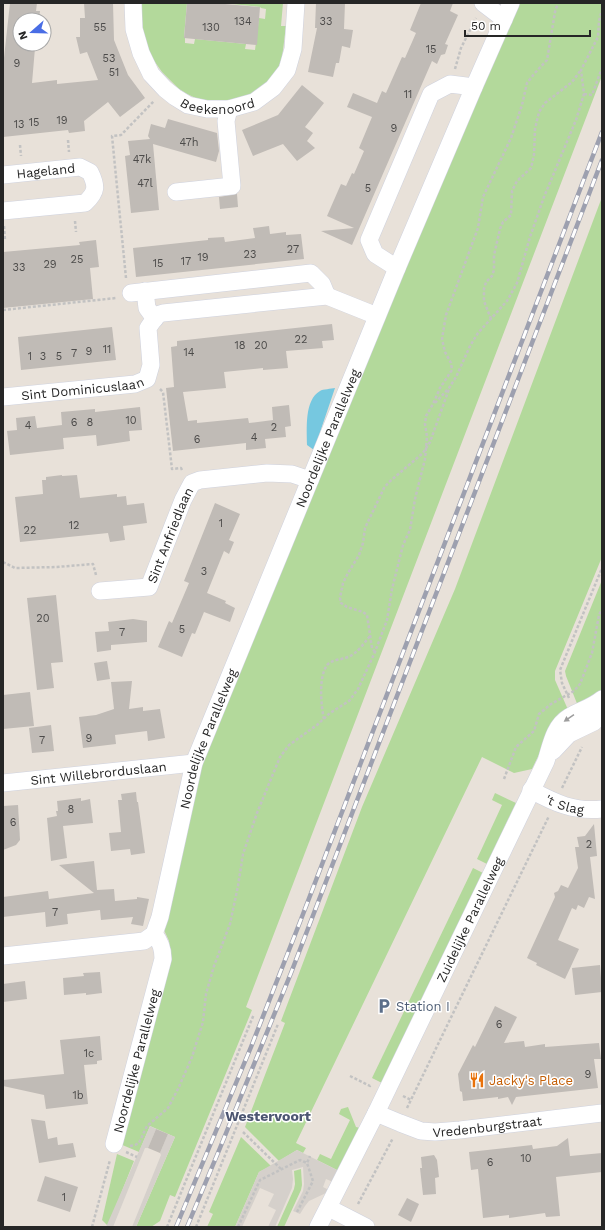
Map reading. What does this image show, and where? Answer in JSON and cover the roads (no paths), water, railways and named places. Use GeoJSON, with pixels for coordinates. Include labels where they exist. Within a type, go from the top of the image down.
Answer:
{"type":"FeatureCollection","features":[{"type":"Feature","properties":{"kind":"street","name":"Beekenoord"},"geometry":{"type":"LineString","coordinates":[[134,3],[134,29],[141,53],[151,74],[175,97],[188,105],[207,109],[229,109],[254,102],[273,88],[287,70],[293,49],[296,3]]}},
{"type":"Feature","properties":{"kind":"street"},"geometry":{"type":"LineString","coordinates":[[483,3],[504,19]]}},
{"type":"Feature","properties":{"kind":"street","name":"Noordelijke Parallelweg"},"geometry":{"type":"LineString","coordinates":[[114,1142],[163,959],[163,949],[160,941],[154,934],[160,917],[194,763],[397,268],[474,87],[512,3]]}},
{"type":"Feature","properties":{"kind":"street"},"geometry":{"type":"LineString","coordinates":[[397,268],[375,254],[369,240],[431,94],[450,84],[474,87]]}},
{"type":"Feature","properties":{"kind":"street"},"geometry":{"type":"LineString","coordinates":[[176,192],[232,186],[226,121],[229,109]]}},
{"type":"Feature","properties":{"kind":"street","name":"Hageland"},"geometry":{"type":"LineString","coordinates":[[3,175],[80,167],[90,172],[95,183],[92,196],[85,203],[3,210]]}},
{"type":"Feature","properties":{"kind":"street"},"geometry":{"type":"LineString","coordinates":[[326,296],[322,284],[311,273],[135,292],[155,319],[157,315],[163,313],[326,296],[377,316]]}},
{"type":"Feature","properties":{"kind":"street","name":"Sint Dominicuslaan"},"geometry":{"type":"LineString","coordinates":[[3,397],[135,384],[146,379],[151,365],[148,328],[155,319]]}},
{"type":"Feature","properties":{"kind":"street","name":"Sint Anfriedlaan"},"geometry":{"type":"LineString","coordinates":[[100,591],[149,587],[183,500],[192,483],[200,480],[267,473],[292,474],[310,480]]}},
{"type":"Feature","properties":{"kind":"street","name":"Zuidelijke Parallelweg"},"geometry":{"type":"LineString","coordinates":[[318,1227],[376,1113],[546,761],[555,733],[562,722],[568,717],[589,708],[602,699]]}},
{"type":"Feature","properties":{"kind":"street","name":"Zuidelijke Parallelweg"},"geometry":{"type":"LineString","coordinates":[[546,761],[569,734],[594,722],[602,711]]}},
{"type":"Feature","properties":{"kind":"street","name":"Sint Willebrorduslaan"},"geometry":{"type":"LineString","coordinates":[[3,783],[194,763]]}},
{"type":"Feature","properties":{"kind":"street","name":"'t Slag"},"geometry":{"type":"LineString","coordinates":[[531,790],[563,806],[591,810],[602,809]]}},
{"type":"Feature","properties":{"kind":"street"},"geometry":{"type":"LineString","coordinates":[[3,956],[144,941],[154,934]]}},
{"type":"Feature","properties":{"kind":"street","name":"Vredenburgstraat"},"geometry":{"type":"LineString","coordinates":[[376,1113],[421,1131],[435,1132],[602,1113]]}},
{"type":"Feature","properties":{"kind":"street"},"geometry":{"type":"LineString","coordinates":[[329,1208],[366,1227]]}},
{"type":"Feature","properties":{"kind":"water"},"geometry":{"type":"Polygon","coordinates":[[[335,388],[314,450],[307,445],[307,424],[311,401],[320,391],[335,388]]]}},
{"type":"Feature","properties":{"kind":"railway"},"geometry":{"type":"LineString","coordinates":[[176,1227],[251,1047],[300,922],[602,132]]}},
{"type":"Feature","properties":{"kind":"railway"},"geometry":{"type":"LineString","coordinates":[[187,1227],[291,973],[602,160]]}},
{"type":"Feature","properties":{"kind":"place","name":"Station I"},"geometry":{"type":"Point","coordinates":[384,1006]}},
{"type":"Feature","properties":{"kind":"place","name":"Jacky's Place"},"geometry":{"type":"Point","coordinates":[477,1080]}},
{"type":"Feature","properties":{"kind":"district","name":"Westervoort"},"geometry":{"type":"Point","coordinates":[268,1116]}}]}
